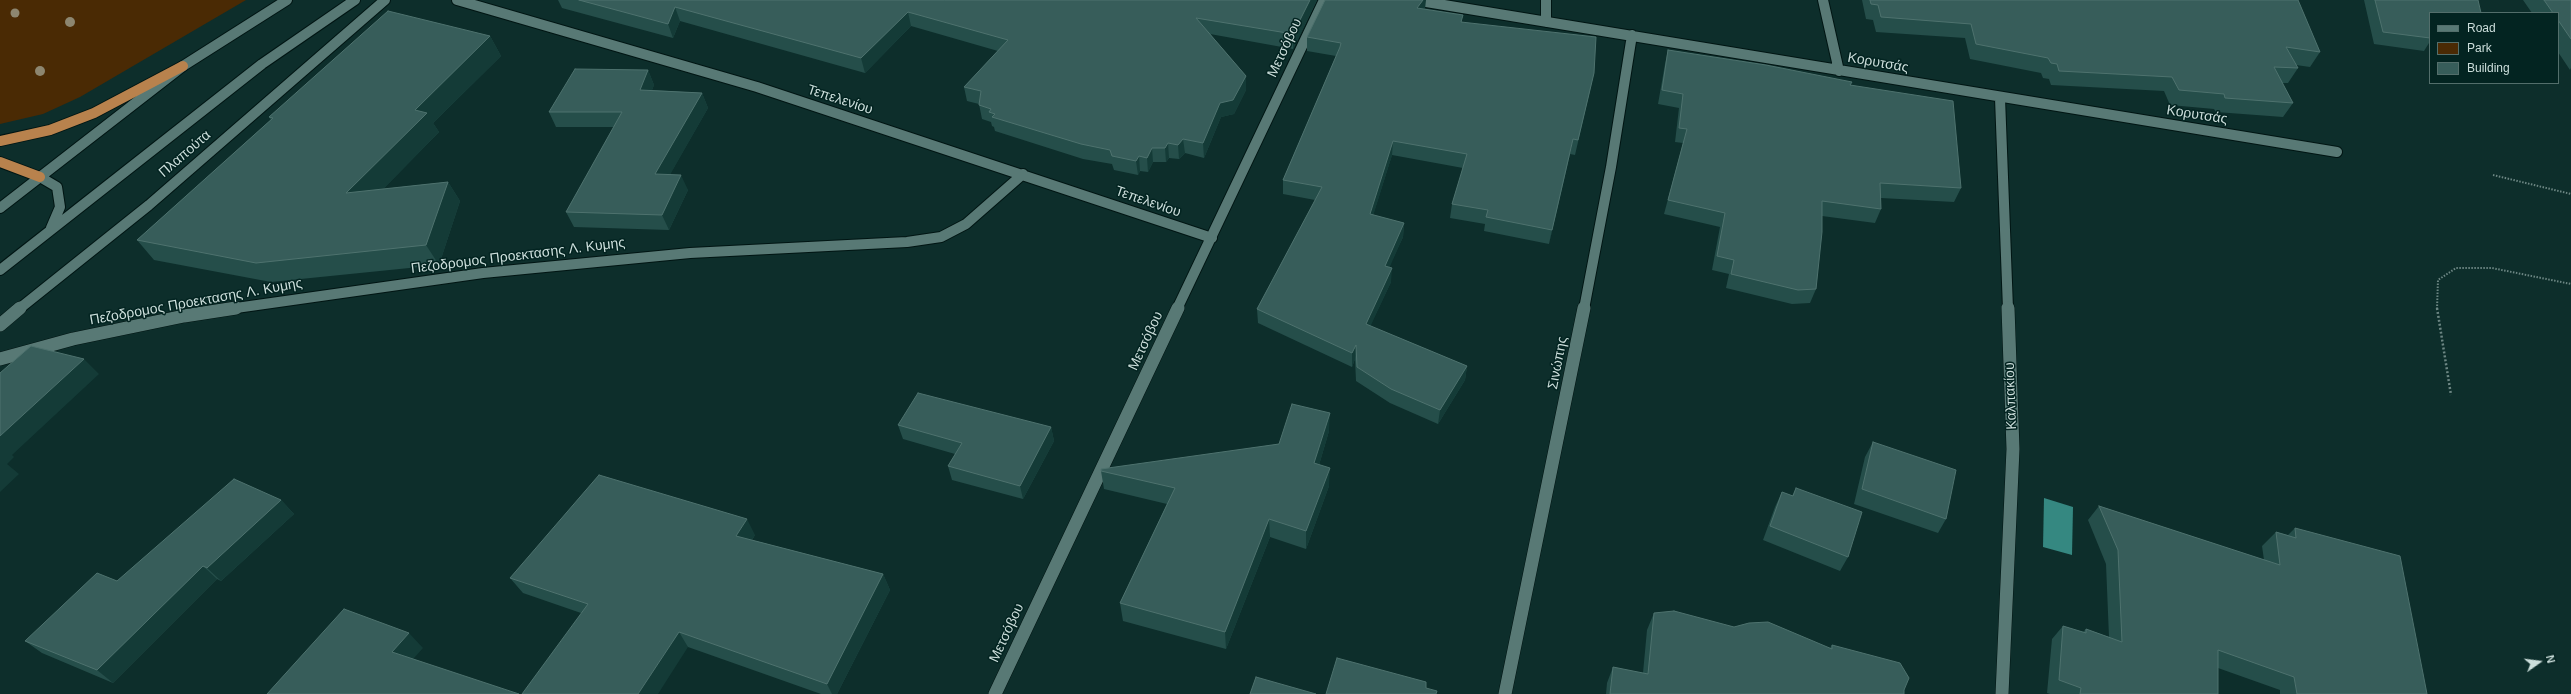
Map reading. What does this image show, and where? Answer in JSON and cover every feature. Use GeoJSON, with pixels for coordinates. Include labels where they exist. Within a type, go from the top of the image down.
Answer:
{"type":"FeatureCollection","features":[{"type":"Feature","properties":{"kind":"highway"},"geometry":{"type":"LineString","coordinates":[[0,141],[50,130],[94,113],[183,66]]}},
{"type":"Feature","properties":{"kind":"highway"},"geometry":{"type":"LineString","coordinates":[[0,162],[40,177]]}},
{"type":"Feature","properties":{"kind":"street"},"geometry":{"type":"LineString","coordinates":[[0,208],[183,66],[287,0]]}},
{"type":"Feature","properties":{"kind":"street","name":"Πλαπούτα"},"geometry":{"type":"LineString","coordinates":[[0,270],[50,229],[262,64],[355,0]]}},
{"type":"Feature","properties":{"kind":"street","name":"Πλαπούτα"},"geometry":{"type":"LineString","coordinates":[[0,325],[149,205],[385,0]]}},
{"type":"Feature","properties":{"kind":"street","name":"Τεπελενίου"},"geometry":{"type":"LineString","coordinates":[[457,0],[757,87],[1024,174],[1212,238]]}},
{"type":"Feature","properties":{"kind":"street","name":"Μετσόβου"},"geometry":{"type":"LineString","coordinates":[[995,694],[1324,0]]}},
{"type":"Feature","properties":{"kind":"street","name":"Κορυτσάς"},"geometry":{"type":"LineString","coordinates":[[1414,0],[1632,35],[2000,98],[2337,152]]}},
{"type":"Feature","properties":{"kind":"street"},"geometry":{"type":"LineString","coordinates":[[1546,0],[1546,22]]}},
{"type":"Feature","properties":{"kind":"street"},"geometry":{"type":"LineString","coordinates":[[1823,0],[1839,71]]}},
{"type":"Feature","properties":{"kind":"street","name":"Σινώπης"},"geometry":{"type":"LineString","coordinates":[[1505,694],[1562,425],[1611,167],[1632,35]]}},
{"type":"Feature","properties":{"kind":"street","name":"Καλπακίου"},"geometry":{"type":"LineString","coordinates":[[2000,98],[2014,449],[2002,694]]}},
{"type":"Feature","properties":{"kind":"street","name":"Πεζοδρομος Προεκτασης Λ. Κυμης"},"geometry":{"type":"LineString","coordinates":[[0,359],[73,339],[184,316],[483,273],[690,253],[907,242],[941,237],[966,224],[1024,174]]}},
{"type":"Feature","properties":{"kind":"street"},"geometry":{"type":"LineString","coordinates":[[40,177],[57,187],[60,207],[50,229]]}},
{"type":"Feature","properties":{"kind":"path"},"geometry":{"type":"LineString","coordinates":[[2493,175],[2571,194]]}},
{"type":"Feature","properties":{"kind":"path"},"geometry":{"type":"LineString","coordinates":[[2452,395],[2441,339],[2436,297],[2438,280],[2456,268],[2492,268],[2571,284]]}},
{"type":"Feature","properties":{"kind":"green space"},"geometry":{"type":"Polygon","coordinates":[[[0,0],[246,0],[80,97],[43,114],[0,124],[0,0]]]}},
{"type":"Feature","properties":{"kind":"water"},"geometry":{"type":"Polygon","coordinates":[[[2044,498],[2073,507],[2072,555],[2043,547],[2044,498]]]}},
{"type":"Feature","properties":{"kind":"building"},"geometry":{"type":"Polygon","coordinates":[[[579,0],[1310,0],[1293,34],[1196,18],[1246,76],[1233,100],[1220,103],[1203,143],[1183,139],[1178,145],[1168,143],[1165,148],[1152,148],[1147,158],[1139,156],[1136,161],[1112,156],[1110,150],[1081,144],[992,117],[995,114],[989,112],[991,109],[979,105],[981,91],[964,87],[1008,40],[908,12],[861,58],[675,7],[668,24],[579,0]]]}},
{"type":"Feature","properties":{"kind":"building"},"geometry":{"type":"Polygon","coordinates":[[[1325,0],[1423,0],[1417,8],[1463,15],[1461,22],[1596,37],[1594,73],[1578,140],[1573,139],[1552,230],[1486,217],[1488,210],[1452,204],[1467,154],[1393,141],[1370,214],[1404,223],[1385,266],[1392,268],[1366,324],[1467,366],[1440,410],[1391,389],[1357,367],[1356,345],[1352,353],[1257,309],[1322,187],[1283,180],[1341,43],[1307,37],[1325,0]]]}},
{"type":"Feature","properties":{"kind":"building"},"geometry":{"type":"Polygon","coordinates":[[[1870,0],[2298,0],[2320,52],[2286,47],[2298,68],[2274,67],[2293,103],[2225,98],[2224,94],[2179,90],[2172,77],[2059,71],[2057,64],[2051,63],[2048,58],[1976,44],[1971,24],[1881,17],[1878,5],[1871,4],[1870,0]]]}},
{"type":"Feature","properties":{"kind":"building"},"geometry":{"type":"Polygon","coordinates":[[[2375,0],[2478,0],[2481,12],[2429,12],[2429,38],[2383,32],[2375,0]]]}},
{"type":"Feature","properties":{"kind":"building"},"geometry":{"type":"Polygon","coordinates":[[[2544,0],[2571,0],[2571,39],[2559,21],[2559,12],[2552,12],[2544,0]]]}},
{"type":"Feature","properties":{"kind":"building"},"geometry":{"type":"Polygon","coordinates":[[[388,11],[490,36],[415,110],[427,113],[346,193],[448,182],[426,245],[256,263],[137,240],[273,118],[269,117],[388,11]]]}},
{"type":"Feature","properties":{"kind":"building"},"geometry":{"type":"Polygon","coordinates":[[[1668,50],[1766,65],[1852,82],[1850,85],[1953,101],[1961,188],[1880,183],[1881,209],[1822,201],[1822,232],[1816,289],[1798,290],[1731,274],[1734,260],[1717,256],[1725,213],[1668,200],[1687,129],[1679,128],[1683,94],[1662,90],[1668,50]]]}},
{"type":"Feature","properties":{"kind":"building"},"geometry":{"type":"Polygon","coordinates":[[[575,69],[648,70],[640,90],[702,93],[655,174],[681,175],[662,215],[566,212],[622,112],[549,112],[575,69]]]}},
{"type":"Feature","properties":{"kind":"building"},"geometry":{"type":"Polygon","coordinates":[[[31,346],[84,359],[0,436],[0,373],[31,346]]]}},
{"type":"Feature","properties":{"kind":"building"},"geometry":{"type":"Polygon","coordinates":[[[918,393],[1051,427],[1020,486],[948,466],[962,443],[898,425],[918,393]]]}},
{"type":"Feature","properties":{"kind":"building"},"geometry":{"type":"Polygon","coordinates":[[[1292,404],[1330,413],[1314,463],[1330,468],[1306,531],[1269,519],[1225,632],[1120,603],[1175,488],[1101,471],[1101,469],[1279,444],[1292,404]]]}},
{"type":"Feature","properties":{"kind":"building"},"geometry":{"type":"Polygon","coordinates":[[[1873,442],[1956,470],[1946,519],[1862,489],[1873,442]]]}},
{"type":"Feature","properties":{"kind":"building"},"geometry":{"type":"Polygon","coordinates":[[[599,475],[747,519],[736,536],[883,574],[827,684],[679,632],[638,694],[522,694],[588,604],[510,578],[599,475]]]}},
{"type":"Feature","properties":{"kind":"building"},"geometry":{"type":"Polygon","coordinates":[[[234,479],[281,500],[207,568],[203,566],[97,670],[25,641],[97,573],[117,581],[234,479]]]}},
{"type":"Feature","properties":{"kind":"building"},"geometry":{"type":"Polygon","coordinates":[[[1796,488],[1862,512],[1848,557],[1770,526],[1782,492],[1793,496],[1796,488]]]}},
{"type":"Feature","properties":{"kind":"building"},"geometry":{"type":"Polygon","coordinates":[[[2099,506],[2280,565],[2276,532],[2296,538],[2295,528],[2400,556],[2427,694],[2297,694],[2294,677],[2218,650],[2218,694],[2080,694],[2081,688],[2059,680],[2063,626],[2086,633],[2086,629],[2122,642],[2118,550],[2099,506]]]}},
{"type":"Feature","properties":{"kind":"building"},"geometry":{"type":"Polygon","coordinates":[[[344,609],[409,633],[392,652],[519,694],[267,694],[344,609]]]}},
{"type":"Feature","properties":{"kind":"building"},"geometry":{"type":"Polygon","coordinates":[[[1674,611],[1734,627],[1749,623],[1768,622],[1832,649],[1832,645],[1900,663],[1909,678],[1904,694],[1610,694],[1613,667],[1648,674],[1654,613],[1674,611]]]}},
{"type":"Feature","properties":{"kind":"building"},"geometry":{"type":"Polygon","coordinates":[[[1337,658],[1426,682],[1426,688],[1437,691],[1436,694],[1326,694],[1337,658]]]}},
{"type":"Feature","properties":{"kind":"building"},"geometry":{"type":"Polygon","coordinates":[[[1256,677],[1316,694],[1250,694],[1256,677]]]}}]}
